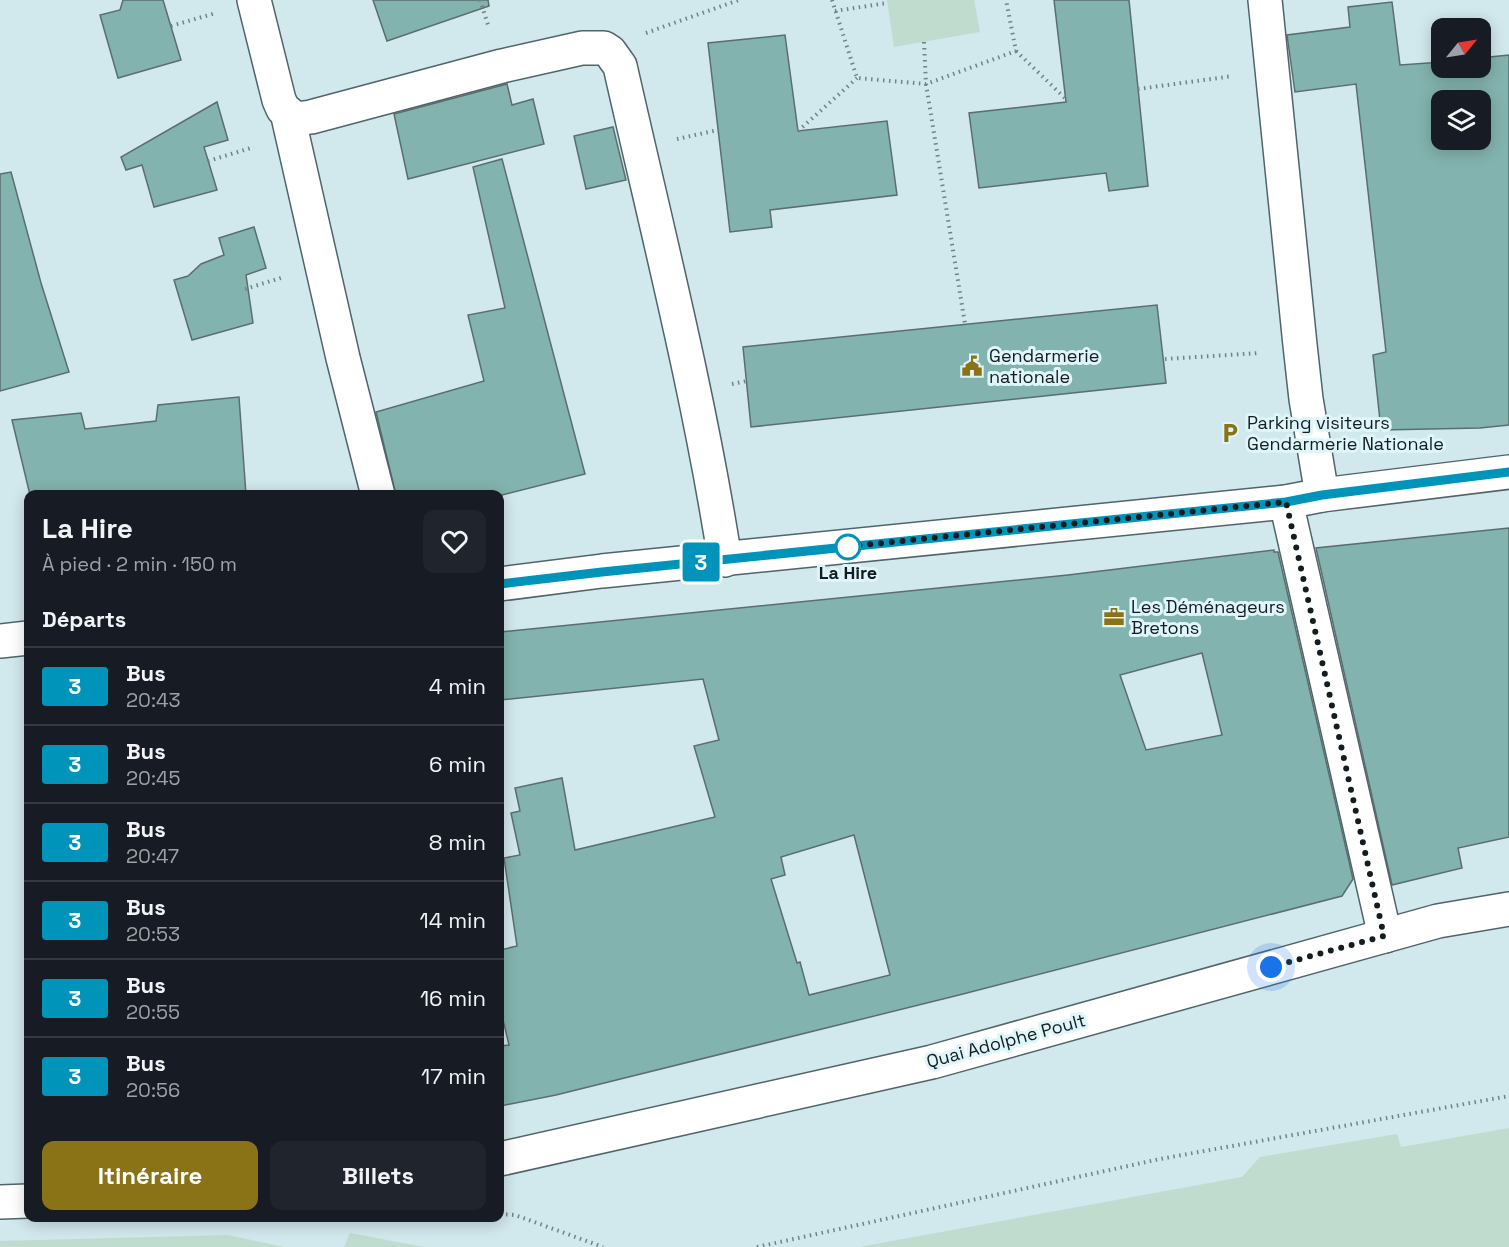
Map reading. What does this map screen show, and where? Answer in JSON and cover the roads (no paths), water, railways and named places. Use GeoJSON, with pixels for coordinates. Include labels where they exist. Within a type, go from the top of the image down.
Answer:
{"type":"FeatureCollection","features":[{"type":"Feature","properties":{"kind":"main road"},"geometry":{"type":"LineString","coordinates":[[1265,0],[1305,388],[1322,495]]}},
{"type":"Feature","properties":{"kind":"main road"},"geometry":{"type":"LineString","coordinates":[[255,1],[279,100],[290,124],[343,358],[377,490]]}},
{"type":"Feature","properties":{"kind":"main road"},"geometry":{"type":"LineString","coordinates":[[290,124],[296,119],[302,120],[502,66],[582,48],[604,48],[610,52],[620,66],[676,306],[716,503],[725,560]]}},
{"type":"Feature","properties":{"kind":"main road"},"geometry":{"type":"LineString","coordinates":[[504,584],[1286,502],[1322,495],[1509,472]]}},
{"type":"Feature","properties":{"kind":"main road"},"geometry":{"type":"LineString","coordinates":[[1286,502],[1384,936]]}},
{"type":"Feature","properties":{"kind":"main road"},"geometry":{"type":"LineString","coordinates":[[0,641],[24,638]]}},
{"type":"Feature","properties":{"kind":"main road","name":"Quai Adolphe Poult"},"geometry":{"type":"LineString","coordinates":[[504,1158],[932,1062],[1438,921],[1509,909]]}},
{"type":"Feature","properties":{"kind":"main road"},"geometry":{"type":"LineString","coordinates":[[0,1202],[24,1201]]}},
{"type":"Feature","properties":{"kind":"place","name":"Gendarmerie nationale"},"geometry":{"type":"Point","coordinates":[972,366]}},
{"type":"Feature","properties":{"kind":"place","name":"Parking visiteurs Gendarmerie Nationale"},"geometry":{"type":"Point","coordinates":[1230,433]}},
{"type":"Feature","properties":{"kind":"place","name":"La Hire"},"geometry":{"type":"Point","coordinates":[848,547]}},
{"type":"Feature","properties":{"kind":"place","name":"Les Déménageurs Bretons"},"geometry":{"type":"Point","coordinates":[1114,617]}}]}
